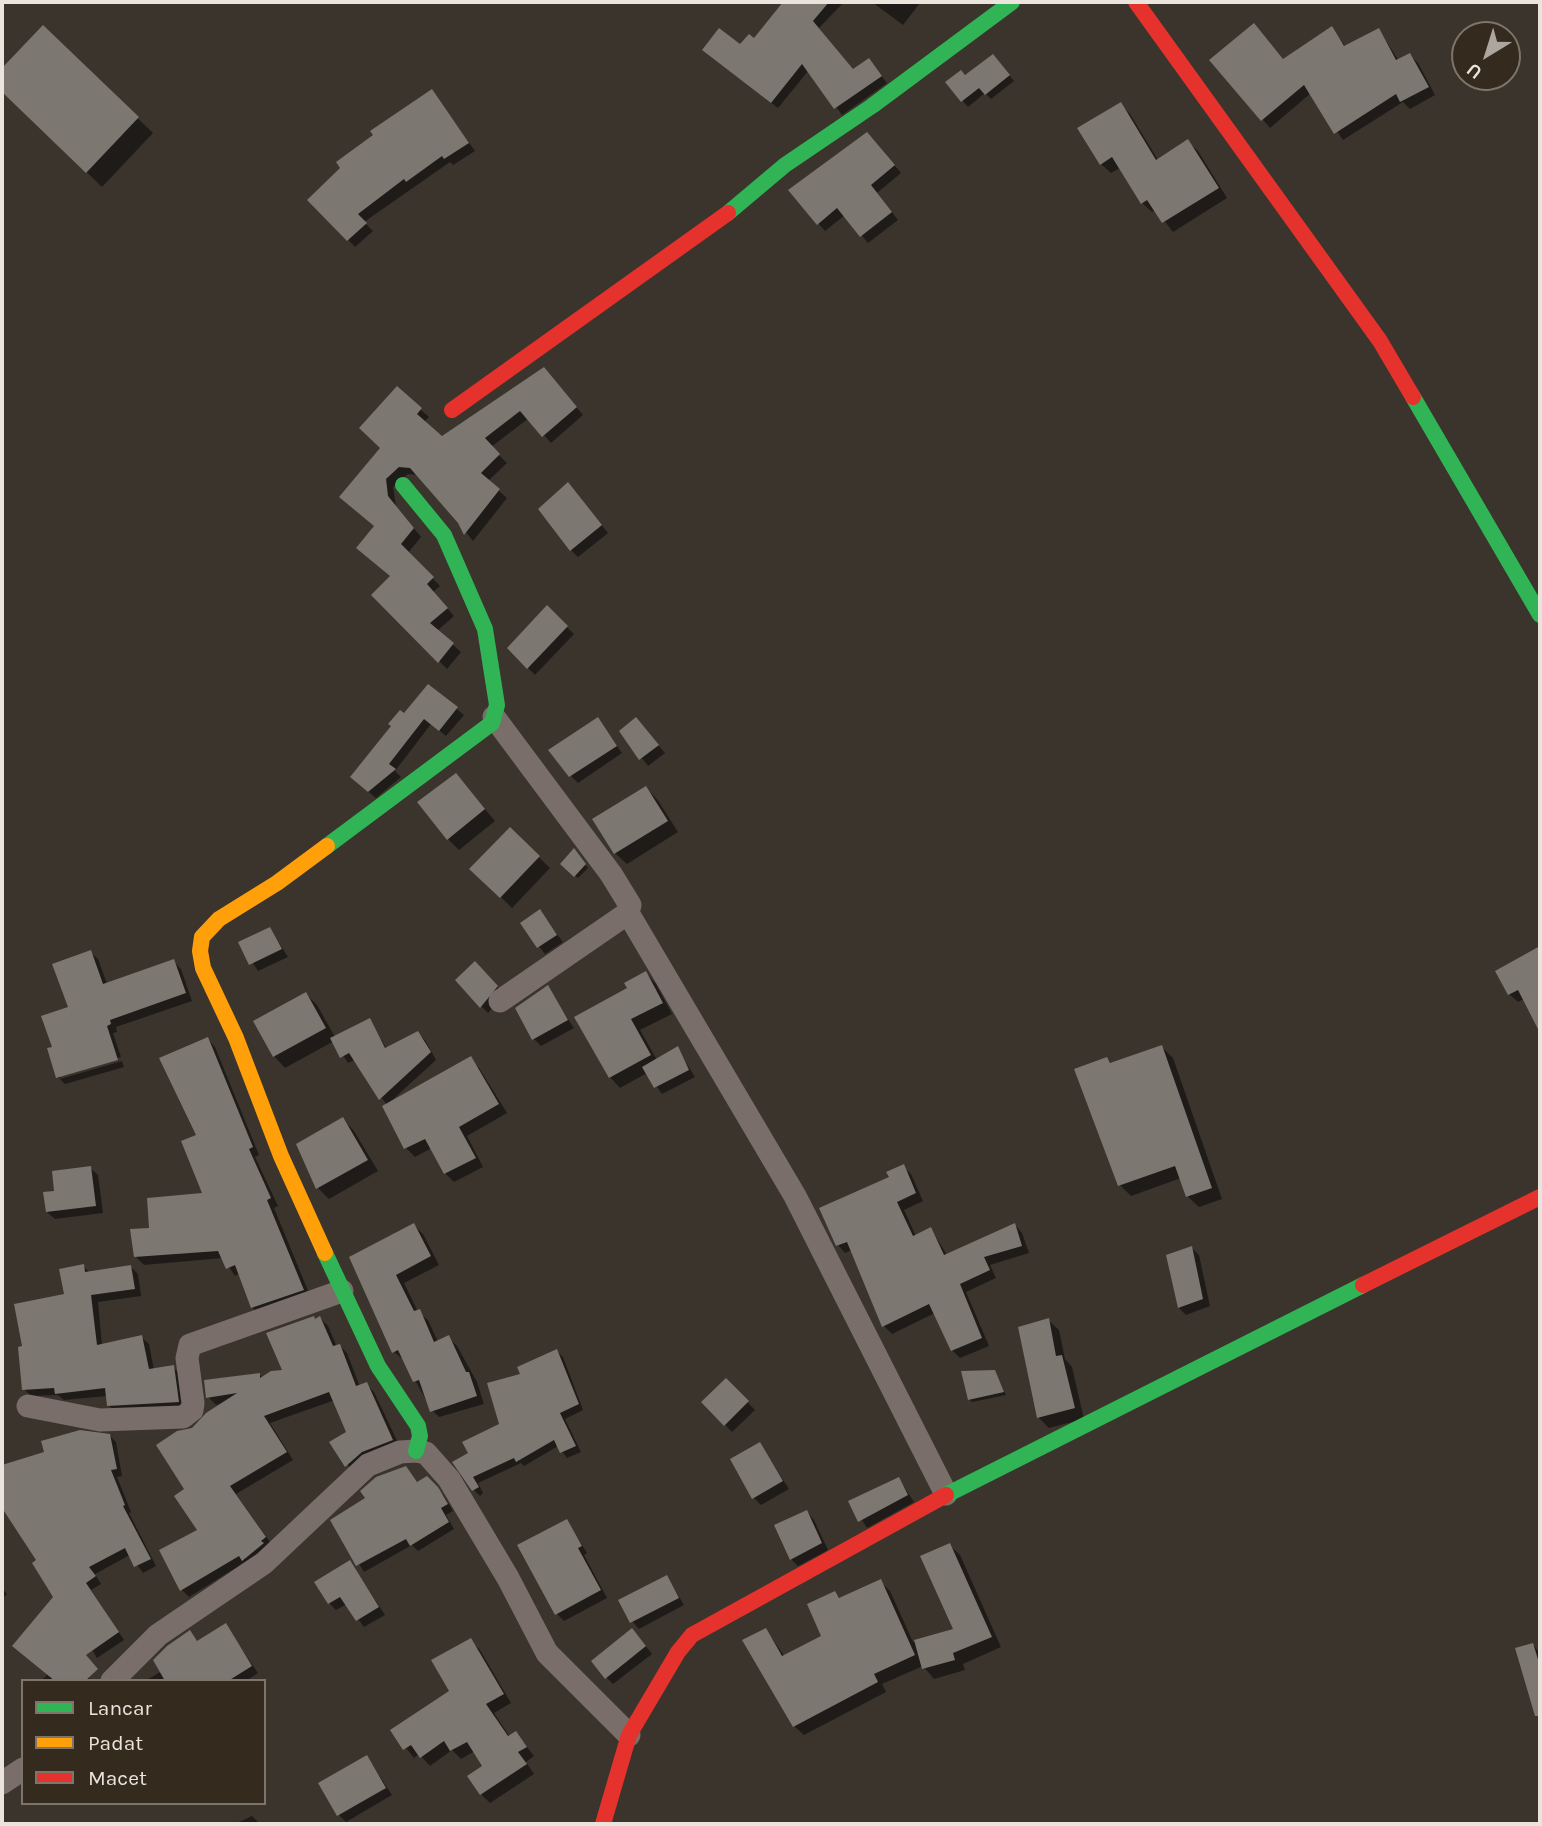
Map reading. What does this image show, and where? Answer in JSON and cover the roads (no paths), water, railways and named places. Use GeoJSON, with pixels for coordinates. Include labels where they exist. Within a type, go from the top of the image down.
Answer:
{"type":"FeatureCollection","features":[{"type":"Feature","properties":{"kind":"street"},"geometry":{"type":"LineString","coordinates":[[452,410],[722,218],[785,165],[872,106],[1012,2]]}},
{"type":"Feature","properties":{"kind":"street"},"geometry":{"type":"LineString","coordinates":[[1136,2],[1380,341],[1540,615]]}},
{"type":"Feature","properties":{"kind":"street"},"geometry":{"type":"LineString","coordinates":[[403,485],[444,536],[485,629],[497,705],[492,723],[277,883],[219,919],[202,937],[200,951],[203,968],[342,1291],[378,1366],[418,1426],[420,1436],[416,1451]]}},
{"type":"Feature","properties":{"kind":"street"},"geometry":{"type":"LineString","coordinates":[[494,717],[611,874],[630,905],[628,913],[500,1001]]}},
{"type":"Feature","properties":{"kind":"street"},"geometry":{"type":"LineString","coordinates":[[628,913],[795,1196],[946,1494]]}},
{"type":"Feature","properties":{"kind":"street"},"geometry":{"type":"LineString","coordinates":[[603,1824],[629,1735],[678,1652],[692,1635],[946,1494],[1540,1197]]}},
{"type":"Feature","properties":{"kind":"street"},"geometry":{"type":"LineString","coordinates":[[28,1406],[100,1420],[183,1417],[192,1410],[193,1403],[187,1351],[190,1345],[342,1291]]}},
{"type":"Feature","properties":{"kind":"street"},"geometry":{"type":"LineString","coordinates":[[114,1679],[158,1635],[264,1563],[368,1465],[400,1452],[416,1451],[426,1453],[449,1479],[508,1578],[547,1653],[629,1735]]}},
{"type":"Feature","properties":{"kind":"street"},"geometry":{"type":"LineString","coordinates":[[2,1783],[21,1770]]}}]}
